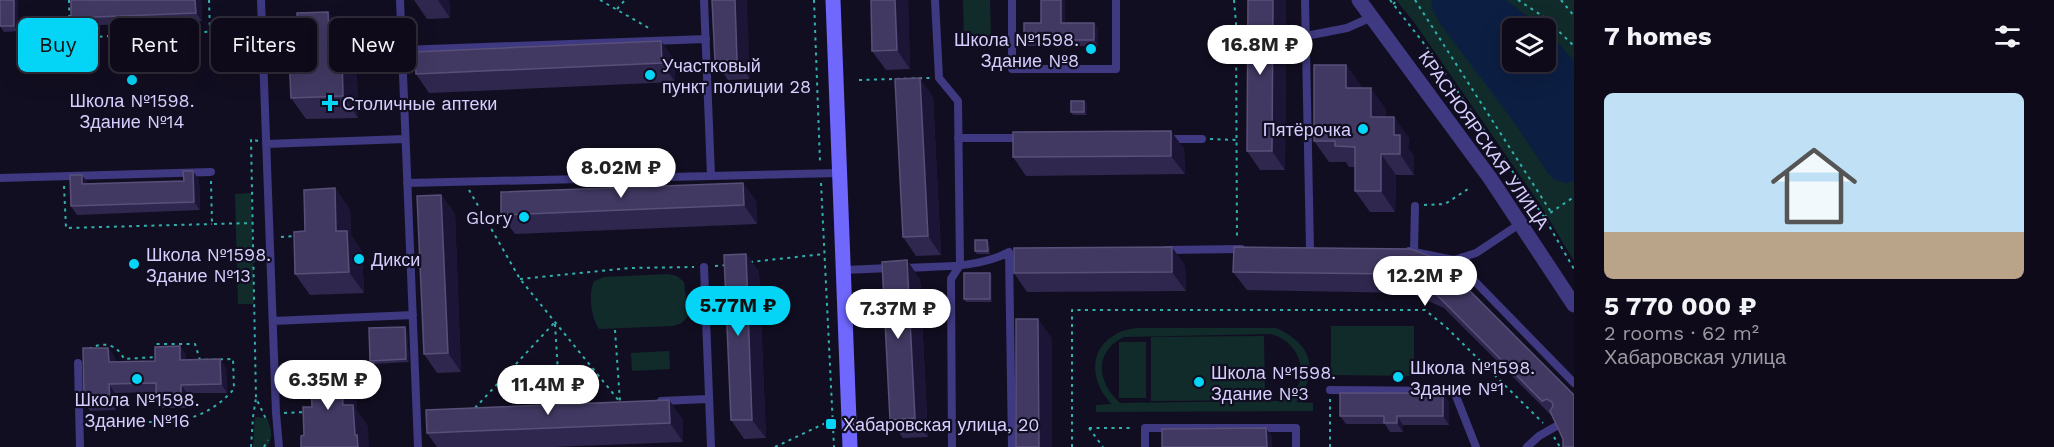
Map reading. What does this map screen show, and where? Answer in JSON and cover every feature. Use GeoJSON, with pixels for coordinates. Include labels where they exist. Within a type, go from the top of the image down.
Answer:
{"type":"FeatureCollection","features":[{"type":"Feature","properties":{"kind":"main road"},"geometry":{"type":"LineString","coordinates":[[833,0],[850,447]]}},
{"type":"Feature","properties":{"kind":"street","name":"КРАСНОЯРСКАЯ УЛИЦА"},"geometry":{"type":"LineString","coordinates":[[1359,0],[1521,223],[1574,305]]}},
{"type":"Feature","properties":{"kind":"lane"},"geometry":{"type":"LineString","coordinates":[[261,0],[262,18]]}},
{"type":"Feature","properties":{"kind":"lane"},"geometry":{"type":"LineString","coordinates":[[400,0],[401,18]]}},
{"type":"Feature","properties":{"kind":"lane"},"geometry":{"type":"LineString","coordinates":[[704,0],[711,177]]}},
{"type":"Feature","properties":{"kind":"lane"},"geometry":{"type":"LineString","coordinates":[[935,0],[939,78],[958,101],[960,265],[951,279],[952,447]]}},
{"type":"Feature","properties":{"kind":"lane"},"geometry":{"type":"LineString","coordinates":[[1012,0],[1012,69],[1116,69],[1116,0]]}},
{"type":"Feature","properties":{"kind":"lane"},"geometry":{"type":"LineString","coordinates":[[1305,0],[1310,249]]}},
{"type":"Feature","properties":{"kind":"lane"},"geometry":{"type":"LineString","coordinates":[[1306,36],[1326,35],[1372,17]]}},
{"type":"Feature","properties":{"kind":"lane"},"geometry":{"type":"LineString","coordinates":[[416,49],[706,39]]}},
{"type":"Feature","properties":{"kind":"lane"},"geometry":{"type":"LineString","coordinates":[[263,72],[279,447]]}},
{"type":"Feature","properties":{"kind":"lane"},"geometry":{"type":"LineString","coordinates":[[403,72],[418,447]]}},
{"type":"Feature","properties":{"kind":"lane"},"geometry":{"type":"LineString","coordinates":[[958,138],[1028,138]]}},
{"type":"Feature","properties":{"kind":"lane"},"geometry":{"type":"LineString","coordinates":[[266,144],[405,139]]}},
{"type":"Feature","properties":{"kind":"lane"},"geometry":{"type":"LineString","coordinates":[[1156,139],[1202,140]]}},
{"type":"Feature","properties":{"kind":"lane"},"geometry":{"type":"LineString","coordinates":[[0,178],[211,172]]}},
{"type":"Feature","properties":{"kind":"lane"},"geometry":{"type":"LineString","coordinates":[[407,183],[840,173]]}},
{"type":"Feature","properties":{"kind":"lane"},"geometry":{"type":"LineString","coordinates":[[1414,251],[1415,206]]}},
{"type":"Feature","properties":{"kind":"lane"},"geometry":{"type":"LineString","coordinates":[[1402,250],[1454,260],[1476,253],[1521,223]]}},
{"type":"Feature","properties":{"kind":"lane"},"geometry":{"type":"LineString","coordinates":[[1157,250],[1248,249]]}},
{"type":"Feature","properties":{"kind":"lane"},"geometry":{"type":"LineString","coordinates":[[1300,249],[1322,249]]}},
{"type":"Feature","properties":{"kind":"lane"},"geometry":{"type":"LineString","coordinates":[[1009,252],[1012,447]]}},
{"type":"Feature","properties":{"kind":"lane"},"geometry":{"type":"LineString","coordinates":[[844,270],[960,265],[994,260],[1009,252],[1020,252]]}},
{"type":"Feature","properties":{"kind":"lane"},"geometry":{"type":"LineString","coordinates":[[1454,260],[1574,383]]}},
{"type":"Feature","properties":{"kind":"lane"},"geometry":{"type":"LineString","coordinates":[[704,267],[711,447]]}},
{"type":"Feature","properties":{"kind":"lane"},"geometry":{"type":"LineString","coordinates":[[273,321],[413,315]]}},
{"type":"Feature","properties":{"kind":"lane"},"geometry":{"type":"LineString","coordinates":[[78,363],[80,447]]}},
{"type":"Feature","properties":{"kind":"lane"},"geometry":{"type":"LineString","coordinates":[[1330,390],[1454,392],[1476,447]]}},
{"type":"Feature","properties":{"kind":"lane"},"geometry":{"type":"LineString","coordinates":[[653,401],[708,399]]}},
{"type":"Feature","properties":{"kind":"lane"},"geometry":{"type":"LineString","coordinates":[[417,411],[428,411]]}},
{"type":"Feature","properties":{"kind":"lane"},"geometry":{"type":"LineString","coordinates":[[1527,447],[1539,436],[1560,424]]}},
{"type":"Feature","properties":{"kind":"lane"},"geometry":{"type":"LineString","coordinates":[[1144,447],[1145,428],[1296,428],[1296,447]]}},
{"type":"Feature","properties":{"kind":"path"},"geometry":{"type":"LineString","coordinates":[[69,0],[70,38],[210,32],[209,0]]}},
{"type":"Feature","properties":{"kind":"path"},"geometry":{"type":"LineString","coordinates":[[600,0],[670,40]]}},
{"type":"Feature","properties":{"kind":"path"},"geometry":{"type":"LineString","coordinates":[[617,9],[626,0]]}},
{"type":"Feature","properties":{"kind":"path"},"geometry":{"type":"LineString","coordinates":[[814,0],[834,447]]}},
{"type":"Feature","properties":{"kind":"path"},"geometry":{"type":"LineString","coordinates":[[1234,0],[1238,249]]}},
{"type":"Feature","properties":{"kind":"path"},"geometry":{"type":"LineString","coordinates":[[1390,0],[1429,50],[1544,217],[1574,269]]}},
{"type":"Feature","properties":{"kind":"path"},"geometry":{"type":"LineString","coordinates":[[1393,4],[1398,0]]}},
{"type":"Feature","properties":{"kind":"path"},"geometry":{"type":"LineString","coordinates":[[1415,0],[1551,212]]}},
{"type":"Feature","properties":{"kind":"path"},"geometry":{"type":"LineString","coordinates":[[1518,0],[1544,17],[1574,46]]}},
{"type":"Feature","properties":{"kind":"path"},"geometry":{"type":"LineString","coordinates":[[1561,0],[1574,16]]}},
{"type":"Feature","properties":{"kind":"path"},"geometry":{"type":"LineString","coordinates":[[858,80],[939,78]]}},
{"type":"Feature","properties":{"kind":"path"},"geometry":{"type":"LineString","coordinates":[[251,447],[256,398],[251,139],[266,144]]}},
{"type":"Feature","properties":{"kind":"path"},"geometry":{"type":"LineString","coordinates":[[1202,140],[1237,140]]}},
{"type":"Feature","properties":{"kind":"path"},"geometry":{"type":"LineString","coordinates":[[211,172],[212,225]]}},
{"type":"Feature","properties":{"kind":"path"},"geometry":{"type":"LineString","coordinates":[[64,176],[66,228],[253,224]]}},
{"type":"Feature","properties":{"kind":"path"},"geometry":{"type":"LineString","coordinates":[[464,182],[520,279],[620,402],[615,330]]}},
{"type":"Feature","properties":{"kind":"path"},"geometry":{"type":"LineString","coordinates":[[1415,206],[1445,204],[1468,189]]}},
{"type":"Feature","properties":{"kind":"path"},"geometry":{"type":"LineString","coordinates":[[1544,217],[1574,197]]}},
{"type":"Feature","properties":{"kind":"path"},"geometry":{"type":"LineString","coordinates":[[253,238],[300,236]]}},
{"type":"Feature","properties":{"kind":"path"},"geometry":{"type":"LineString","coordinates":[[747,262],[824,254]]}},
{"type":"Feature","properties":{"kind":"path"},"geometry":{"type":"LineString","coordinates":[[520,279],[630,268],[737,264]]}},
{"type":"Feature","properties":{"kind":"path"},"geometry":{"type":"LineString","coordinates":[[1072,447],[1072,310],[1425,310],[1446,327],[1550,430],[1560,447]]}},
{"type":"Feature","properties":{"kind":"path"},"geometry":{"type":"LineString","coordinates":[[555,322],[560,405]]}},
{"type":"Feature","properties":{"kind":"path"},"geometry":{"type":"LineString","coordinates":[[475,408],[555,322]]}},
{"type":"Feature","properties":{"kind":"path"},"geometry":{"type":"LineString","coordinates":[[78,363],[91,347],[104,344],[114,346],[124,359],[156,359],[156,344],[195,344],[200,360],[233,359],[234,389],[223,402],[209,411],[179,421],[80,424]]}},
{"type":"Feature","properties":{"kind":"path"},"geometry":{"type":"LineString","coordinates":[[1330,390],[1330,447]]}},
{"type":"Feature","properties":{"kind":"path"},"geometry":{"type":"LineString","coordinates":[[256,398],[268,426]]}},
{"type":"Feature","properties":{"kind":"path"},"geometry":{"type":"LineString","coordinates":[[263,412],[306,412]]}},
{"type":"Feature","properties":{"kind":"path"},"geometry":{"type":"LineString","coordinates":[[776,447],[832,420]]}},
{"type":"Feature","properties":{"kind":"path"},"geometry":{"type":"LineString","coordinates":[[1103,447],[1089,428],[1145,428]]}},
{"type":"Feature","properties":{"kind":"path"},"geometry":{"type":"LineString","coordinates":[[264,447],[271,435]]}},
{"type":"Feature","properties":{"kind":"green space"},"geometry":{"type":"Polygon","coordinates":[[[963,0],[990,0],[991,40],[964,41],[963,0]]]}},
{"type":"Feature","properties":{"kind":"green space"},"geometry":{"type":"Polygon","coordinates":[[[1396,0],[1574,0],[1574,261],[1541,206],[1414,22],[1396,0]]]}},
{"type":"Feature","properties":{"kind":"green space"},"geometry":{"type":"Polygon","coordinates":[[[251,193],[254,304],[238,304],[235,194],[251,193]]]}},
{"type":"Feature","properties":{"kind":"green space"},"geometry":{"type":"Polygon","coordinates":[[[668,274],[677,276],[684,282],[688,316],[682,323],[673,326],[599,329],[591,306],[594,281],[604,277],[668,274]]]}},
{"type":"Feature","properties":{"kind":"green space"},"geometry":{"type":"Polygon","coordinates":[[[1331,326],[1414,326],[1414,376],[1331,375],[1331,326]]]}},
{"type":"Feature","properties":{"kind":"green space"},"geometry":{"type":"Polygon","coordinates":[[[1134,328],[1276,328],[1288,334],[1304,350],[1310,369],[1304,391],[1296,402],[1313,403],[1313,411],[1096,412],[1096,405],[1112,404],[1099,386],[1096,376],[1095,366],[1101,347],[1108,339],[1120,332],[1134,328]],[[1270,334],[1124,337],[1107,351],[1103,359],[1103,377],[1112,395],[1120,403],[1279,401],[1290,395],[1298,386],[1301,376],[1301,366],[1297,355],[1282,338],[1270,334]]]}},
{"type":"Feature","properties":{"kind":"green space"},"geometry":{"type":"Polygon","coordinates":[[[1264,336],[1265,400],[1151,401],[1151,337],[1264,336]]]}},
{"type":"Feature","properties":{"kind":"green space"},"geometry":{"type":"Polygon","coordinates":[[[1119,342],[1146,342],[1146,398],[1119,398],[1119,342]]]}},
{"type":"Feature","properties":{"kind":"green space"},"geometry":{"type":"Polygon","coordinates":[[[669,351],[670,369],[632,371],[631,353],[669,351]]]}},
{"type":"Feature","properties":{"kind":"green space"},"geometry":{"type":"Polygon","coordinates":[[[255,417],[267,418],[271,436],[267,447],[253,447],[255,417]]]}},
{"type":"Feature","properties":{"kind":"water"},"geometry":{"type":"Polygon","coordinates":[[[1433,0],[1506,0],[1530,18],[1502,18],[1502,72],[1556,72],[1556,40],[1574,61],[1574,181],[1566,183],[1555,180],[1548,173],[1516,125],[1439,22],[1431,6],[1433,0]]]}},
{"type":"Feature","properties":{"kind":"building"},"geometry":{"type":"Polygon","coordinates":[[[0,0],[14,0],[14,26],[0,26],[0,0]]]}},
{"type":"Feature","properties":{"kind":"building"},"geometry":{"type":"Polygon","coordinates":[[[71,0],[195,0],[196,13],[71,18],[71,0]]]}},
{"type":"Feature","properties":{"kind":"building"},"geometry":{"type":"Polygon","coordinates":[[[712,0],[735,0],[737,60],[715,61],[712,0]]]}},
{"type":"Feature","properties":{"kind":"building"},"geometry":{"type":"Polygon","coordinates":[[[871,0],[895,0],[897,50],[872,51],[871,0]]]}},
{"type":"Feature","properties":{"kind":"building"},"geometry":{"type":"Polygon","coordinates":[[[1041,0],[1061,0],[1061,23],[1094,23],[1094,40],[1024,40],[1024,23],[1041,23],[1041,0]]]}},
{"type":"Feature","properties":{"kind":"building"},"geometry":{"type":"Polygon","coordinates":[[[1248,0],[1273,0],[1272,151],[1247,151],[1248,0]]]}},
{"type":"Feature","properties":{"kind":"building"},"geometry":{"type":"Polygon","coordinates":[[[328,12],[329,72],[342,72],[343,96],[291,98],[290,72],[317,72],[317,18],[297,18],[297,13],[328,12]]]}},
{"type":"Feature","properties":{"kind":"building"},"geometry":{"type":"Polygon","coordinates":[[[661,41],[662,63],[416,74],[416,52],[661,41]]]}},
{"type":"Feature","properties":{"kind":"building"},"geometry":{"type":"Polygon","coordinates":[[[1314,65],[1346,65],[1346,88],[1371,88],[1371,117],[1394,117],[1394,135],[1400,135],[1400,154],[1381,154],[1381,191],[1355,191],[1355,147],[1335,146],[1335,141],[1314,141],[1314,65]]]}},
{"type":"Feature","properties":{"kind":"building"},"geometry":{"type":"Polygon","coordinates":[[[920,78],[928,236],[903,237],[895,79],[920,78]]]}},
{"type":"Feature","properties":{"kind":"building"},"geometry":{"type":"Polygon","coordinates":[[[1071,101],[1084,101],[1084,112],[1071,112],[1071,101]]]}},
{"type":"Feature","properties":{"kind":"building"},"geometry":{"type":"Polygon","coordinates":[[[1171,131],[1171,156],[1013,157],[1013,132],[1171,131]]]}},
{"type":"Feature","properties":{"kind":"building"},"geometry":{"type":"Polygon","coordinates":[[[183,171],[193,171],[194,202],[71,206],[70,175],[82,175],[82,184],[184,181],[183,171]]]}},
{"type":"Feature","properties":{"kind":"building"},"geometry":{"type":"Polygon","coordinates":[[[743,183],[744,205],[501,215],[501,192],[743,183]]]}},
{"type":"Feature","properties":{"kind":"building"},"geometry":{"type":"Polygon","coordinates":[[[335,188],[336,231],[347,231],[349,272],[295,274],[294,232],[305,231],[304,190],[335,188]]]}},
{"type":"Feature","properties":{"kind":"building"},"geometry":{"type":"Polygon","coordinates":[[[441,195],[448,353],[424,354],[417,196],[441,195]]]}},
{"type":"Feature","properties":{"kind":"building"},"geometry":{"type":"Polygon","coordinates":[[[975,240],[987,240],[988,251],[975,251],[975,240]]]}},
{"type":"Feature","properties":{"kind":"building"},"geometry":{"type":"Polygon","coordinates":[[[1172,247],[1172,272],[1014,273],[1014,248],[1172,247]]]}},
{"type":"Feature","properties":{"kind":"building"},"geometry":{"type":"Polygon","coordinates":[[[1234,247],[1411,249],[1443,261],[1450,271],[1574,395],[1574,447],[1563,447],[1563,439],[1550,411],[1553,406],[1552,402],[1547,399],[1542,401],[1431,289],[1397,274],[1233,272],[1234,247]]]}},
{"type":"Feature","properties":{"kind":"building"},"geometry":{"type":"Polygon","coordinates":[[[746,254],[752,420],[731,420],[724,255],[746,254]]]}},
{"type":"Feature","properties":{"kind":"building"},"geometry":{"type":"Polygon","coordinates":[[[907,260],[915,418],[890,420],[882,262],[907,260]]]}},
{"type":"Feature","properties":{"kind":"building"},"geometry":{"type":"Polygon","coordinates":[[[964,273],[990,273],[990,299],[964,299],[964,273]]]}},
{"type":"Feature","properties":{"kind":"building"},"geometry":{"type":"Polygon","coordinates":[[[1016,319],[1038,319],[1039,447],[1016,447],[1016,319]]]}},
{"type":"Feature","properties":{"kind":"building"},"geometry":{"type":"Polygon","coordinates":[[[405,327],[406,359],[370,361],[369,328],[405,327]]]}},
{"type":"Feature","properties":{"kind":"building"},"geometry":{"type":"Polygon","coordinates":[[[180,346],[180,360],[220,359],[221,384],[181,385],[181,399],[156,400],[156,383],[109,384],[110,402],[84,402],[83,348],[108,348],[109,362],[155,361],[155,347],[180,346]]]}},
{"type":"Feature","properties":{"kind":"building"},"geometry":{"type":"Polygon","coordinates":[[[341,363],[343,405],[353,405],[358,447],[301,447],[301,436],[304,435],[303,407],[312,407],[310,364],[341,363]]]}},
{"type":"Feature","properties":{"kind":"building"},"geometry":{"type":"Polygon","coordinates":[[[1340,393],[1443,393],[1443,416],[1397,416],[1397,423],[1384,423],[1384,416],[1340,416],[1340,393]]]}},
{"type":"Feature","properties":{"kind":"building"},"geometry":{"type":"Polygon","coordinates":[[[669,400],[670,423],[427,433],[426,410],[669,400]]]}},
{"type":"Feature","properties":{"kind":"building"},"geometry":{"type":"Polygon","coordinates":[[[1266,428],[1267,447],[1162,447],[1162,429],[1266,428]]]}},
{"type":"Feature","properties":{"kind":"place","name":"Школа №1598. Здание №8"},"geometry":{"type":"Point","coordinates":[1091,49]}},
{"type":"Feature","properties":{"kind":"place","name":"Участковый пункт полиции 28"},"geometry":{"type":"Point","coordinates":[650,75]}},
{"type":"Feature","properties":{"kind":"place","name":"Школа №1598. Здание №14"},"geometry":{"type":"Point","coordinates":[132,80]}},
{"type":"Feature","properties":{"kind":"place","name":"Столичные аптеки"},"geometry":{"type":"Point","coordinates":[330,103]}},
{"type":"Feature","properties":{"kind":"place","name":"Пятёрочка"},"geometry":{"type":"Point","coordinates":[1363,129]}},
{"type":"Feature","properties":{"kind":"place","name":"Glory"},"geometry":{"type":"Point","coordinates":[524,217]}},
{"type":"Feature","properties":{"kind":"place","name":"Дикси"},"geometry":{"type":"Point","coordinates":[359,259]}},
{"type":"Feature","properties":{"kind":"place","name":"Школа №1598. Здание №13"},"geometry":{"type":"Point","coordinates":[134,264]}},
{"type":"Feature","properties":{"kind":"place","name":"Школа №1598. Здание №1"},"geometry":{"type":"Point","coordinates":[1398,377]}},
{"type":"Feature","properties":{"kind":"place","name":"Школа №1598. Здание №16"},"geometry":{"type":"Point","coordinates":[137,379]}},
{"type":"Feature","properties":{"kind":"place","name":"Школа №1598. Здание №3"},"geometry":{"type":"Point","coordinates":[1199,382]}},
{"type":"Feature","properties":{"kind":"place","name":"Хабаровская улица, 20"},"geometry":{"type":"Point","coordinates":[831,424]}}]}
